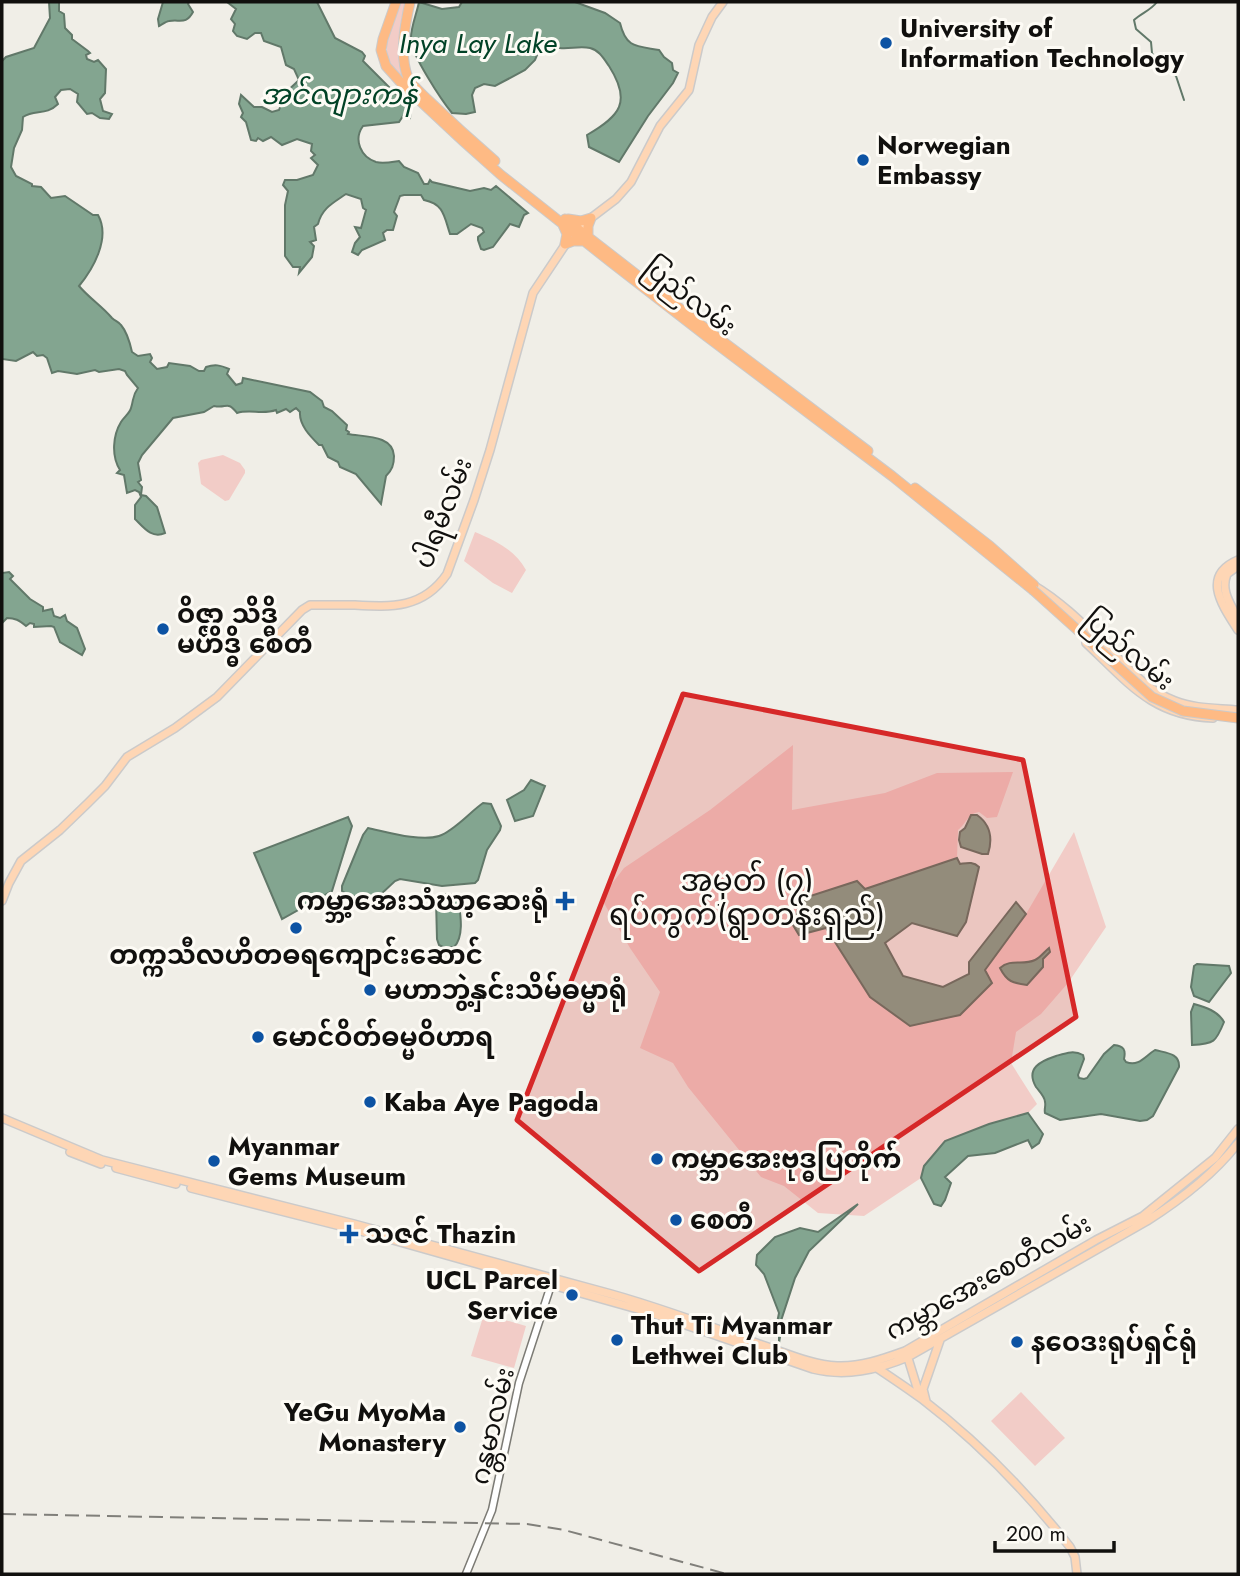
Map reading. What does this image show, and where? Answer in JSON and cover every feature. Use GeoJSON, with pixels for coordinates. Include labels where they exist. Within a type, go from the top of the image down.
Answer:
{"type":"FeatureCollection","features":[{"type":"Feature","properties":{"kind":"highway","name":"ပြည်လမ်း"},"geometry":{"type":"LineString","coordinates":[[396,2],[381,50],[386,66],[403,85],[452,127]]}},
{"type":"Feature","properties":{"kind":"highway","name":"ပြည်လမ်း"},"geometry":{"type":"LineString","coordinates":[[410,2],[404,46],[405,68],[409,81],[501,175],[848,434],[952,516],[1009,562],[1034,588],[1154,694],[1184,708],[1238,716]]}},
{"type":"Feature","properties":{"kind":"highway"},"geometry":{"type":"LineString","coordinates":[[590,218],[587,238],[565,244],[567,234],[563,220],[590,218]]}},
{"type":"Feature","properties":{"kind":"main road","name":"ပါရမီလမ်း"},"geometry":{"type":"LineString","coordinates":[[2,901],[21,861],[61,830],[105,786],[127,757],[176,728],[217,697],[302,610],[310,605],[393,607],[412,603],[441,583],[447,574],[490,450],[533,293],[565,244],[590,218],[616,199],[631,182],[660,126],[690,90],[699,45],[712,17],[723,2]]}},
{"type":"Feature","properties":{"kind":"main road"},"geometry":{"type":"LineString","coordinates":[[1238,560],[1221,570],[1216,584],[1220,598],[1238,630]]}},
{"type":"Feature","properties":{"kind":"main road"},"geometry":{"type":"LineString","coordinates":[[1238,566],[1227,574],[1223,586],[1238,619]]}},
{"type":"Feature","properties":{"kind":"main road","name":"ပြည်လမ်း"},"geometry":{"type":"LineString","coordinates":[[1034,588],[1043,590],[1142,680],[1171,699],[1238,716],[1198,718],[1160,707],[1126,682],[1039,600],[1033,594],[1034,588]]}},
{"type":"Feature","properties":{"kind":"main road"},"geometry":{"type":"LineString","coordinates":[[1160,707],[1171,699]]}},
{"type":"Feature","properties":{"kind":"main road","name":"ကမ္ဘာအေးစေတီလမ်း"},"geometry":{"type":"LineString","coordinates":[[2,1120],[92,1161],[511,1270],[676,1321],[813,1368],[842,1373],[877,1368],[941,1339],[974,1316]]}},
{"type":"Feature","properties":{"kind":"main road","name":"ကမ္ဘာအေးစေတီလမ်း"},"geometry":{"type":"LineString","coordinates":[[1145,1218],[1215,1157],[1238,1129]]}},
{"type":"Feature","properties":{"kind":"main road","name":"ကမ္ဘာအေးစေတီလမ်း"},"geometry":{"type":"LineString","coordinates":[[552,1282],[651,1305],[821,1364],[847,1366],[877,1361],[906,1354],[1172,1204],[1238,1143]]}},
{"type":"Feature","properties":{"kind":"main road","name":"ဂန္တမာလမ်း"},"geometry":{"type":"LineString","coordinates":[[466,1574],[492,1510],[519,1383],[552,1282]]}},
{"type":"Feature","properties":{"kind":"main road"},"geometry":{"type":"LineString","coordinates":[[924,1400],[923,1389],[941,1339]]}},
{"type":"Feature","properties":{"kind":"main road"},"geometry":{"type":"LineString","coordinates":[[906,1354],[924,1400]]}},
{"type":"Feature","properties":{"kind":"main road"},"geometry":{"type":"LineString","coordinates":[[877,1368],[924,1400],[968,1437],[1029,1499],[1070,1547],[1075,1557],[1077,1574]]}},
{"type":"Feature","properties":{"kind":"highlighted area"},"geometry":{"type":"Polygon","coordinates":[[[683,694],[1023,760],[1076,1017],[699,1271],[517,1120],[683,694]]]}},
{"type":"Feature","properties":{"kind":"shaded area"},"geometry":{"type":"Polygon","coordinates":[[[400,2],[406,2],[401,20],[399,54],[405,79],[391,65],[387,47],[389,32],[400,2]]]}},
{"type":"Feature","properties":{"kind":"shaded area"},"geometry":{"type":"Polygon","coordinates":[[[223,455],[240,463],[245,470],[229,500],[225,501],[201,484],[198,463],[223,455]]]}},
{"type":"Feature","properties":{"kind":"shaded area"},"geometry":{"type":"Polygon","coordinates":[[[475,532],[511,552],[522,563],[526,570],[512,593],[493,583],[464,561],[475,532]]]}},
{"type":"Feature","properties":{"kind":"shaded area"},"geometry":{"type":"Polygon","coordinates":[[[793,745],[792,810],[885,793],[937,773],[1013,772],[997,817],[987,818],[979,812],[975,813],[958,830],[957,858],[865,889],[825,928],[870,997],[910,1026],[985,970],[1026,914],[1074,832],[1106,927],[1068,983],[1041,1014],[1016,1032],[1011,1063],[1037,1104],[1028,1113],[945,1141],[924,1166],[921,1178],[864,1216],[818,1213],[784,1186],[761,1177],[688,1087],[673,1063],[640,1048],[660,992],[601,898],[624,868],[710,810],[793,745]]]}},
{"type":"Feature","properties":{"kind":"shaded area"},"geometry":{"type":"Polygon","coordinates":[[[484,1314],[526,1326],[514,1368],[471,1356],[484,1314]]]}},
{"type":"Feature","properties":{"kind":"shaded area"},"geometry":{"type":"Polygon","coordinates":[[[1021,1392],[1065,1438],[1035,1466],[991,1421],[1021,1392]]]}},
{"type":"Feature","properties":{"kind":"water"},"geometry":{"type":"Polygon","coordinates":[[[49,2],[59,2],[59,11],[64,14],[65,28],[72,35],[72,39],[90,53],[86,55],[87,59],[94,62],[98,60],[106,69],[105,93],[100,99],[103,111],[112,114],[109,119],[87,114],[77,102],[78,94],[70,89],[61,90],[55,97],[58,104],[54,108],[23,117],[11,167],[16,176],[32,186],[41,187],[51,198],[65,196],[93,215],[98,215],[102,233],[99,253],[79,286],[121,325],[127,334],[132,352],[138,356],[150,354],[150,362],[157,369],[167,367],[169,363],[190,366],[199,371],[218,365],[229,369],[227,374],[236,385],[242,383],[243,378],[310,392],[347,425],[348,434],[377,438],[389,444],[394,462],[386,476],[381,504],[356,474],[340,467],[338,462],[328,457],[322,445],[306,430],[296,408],[290,412],[286,409],[277,413],[276,410],[237,413],[229,406],[214,406],[204,412],[173,418],[138,463],[141,495],[146,496],[157,507],[165,533],[152,534],[135,519],[135,505],[141,497],[139,492],[135,490],[127,493],[124,475],[117,473],[120,470],[114,452],[116,433],[130,410],[138,388],[125,371],[119,369],[77,374],[58,371],[52,373],[47,358],[43,355],[37,356],[33,352],[16,361],[2,359],[2,61],[6,57],[34,48],[50,18],[49,2]]]}},
{"type":"Feature","properties":{"kind":"water"},"geometry":{"type":"Polygon","coordinates":[[[163,2],[189,2],[193,12],[185,20],[168,21],[159,26],[158,19],[163,2]]]}},
{"type":"Feature","properties":{"kind":"water","name":"အင်လျားကန်"},"geometry":{"type":"Polygon","coordinates":[[[227,2],[317,2],[335,38],[362,52],[365,56],[363,61],[411,109],[410,118],[403,116],[399,122],[363,126],[359,142],[366,156],[379,163],[399,161],[404,167],[418,173],[424,184],[428,184],[430,180],[470,191],[484,188],[491,190],[496,186],[528,213],[524,215],[519,227],[510,224],[493,247],[484,250],[478,240],[484,232],[482,228],[471,224],[457,234],[450,234],[436,204],[424,200],[421,195],[404,195],[400,196],[394,212],[397,216],[393,230],[383,233],[385,240],[362,250],[358,255],[352,252],[360,237],[355,227],[361,228],[366,210],[361,199],[346,194],[325,210],[314,227],[316,240],[310,242],[314,246],[312,257],[299,273],[300,267],[293,267],[285,256],[285,205],[288,191],[283,185],[285,180],[297,180],[313,175],[318,165],[311,158],[315,155],[311,151],[312,144],[297,139],[282,145],[271,137],[263,141],[258,138],[256,141],[251,140],[246,122],[241,117],[243,113],[239,104],[241,95],[254,107],[262,107],[272,112],[279,110],[282,102],[280,98],[299,80],[294,69],[286,65],[281,47],[264,41],[261,33],[255,33],[247,39],[237,36],[233,31],[235,24],[231,19],[236,9],[227,2]]]}},
{"type":"Feature","properties":{"kind":"water","name":"Inya Lay Lake"},"geometry":{"type":"Polygon","coordinates":[[[419,2],[442,9],[459,7],[462,2],[575,2],[605,13],[620,23],[629,41],[638,46],[659,50],[678,73],[619,162],[589,147],[587,135],[615,114],[621,99],[616,79],[599,53],[590,48],[562,48],[542,43],[535,60],[525,70],[495,86],[484,84],[475,88],[472,95],[475,112],[452,113],[412,47],[412,31],[419,2]]]}},
{"type":"Feature","properties":{"kind":"water"},"geometry":{"type":"Polygon","coordinates":[[[9,572],[13,576],[10,579],[30,599],[43,607],[43,611],[52,609],[54,616],[60,618],[65,615],[67,621],[77,628],[85,649],[82,655],[60,642],[54,627],[34,627],[34,624],[30,623],[26,626],[10,618],[2,623],[2,573],[9,572]]]}},
{"type":"Feature","properties":{"kind":"water"},"geometry":{"type":"Polygon","coordinates":[[[531,780],[545,786],[533,816],[515,821],[507,800],[524,790],[531,780]]]}},
{"type":"Feature","properties":{"kind":"water"},"geometry":{"type":"Polygon","coordinates":[[[483,803],[491,804],[501,826],[487,850],[475,883],[442,886],[400,879],[379,896],[355,896],[342,891],[368,828],[432,838],[445,834],[483,803]]]}},
{"type":"Feature","properties":{"kind":"water"},"geometry":{"type":"Polygon","coordinates":[[[971,815],[977,815],[988,828],[988,854],[961,847],[960,832],[971,815]]]}},
{"type":"Feature","properties":{"kind":"water"},"geometry":{"type":"Polygon","coordinates":[[[348,817],[352,826],[332,891],[282,919],[254,853],[348,817]]]}},
{"type":"Feature","properties":{"kind":"water"},"geometry":{"type":"Polygon","coordinates":[[[957,858],[960,864],[972,863],[979,867],[966,922],[957,936],[912,923],[885,943],[903,976],[943,987],[969,974],[969,962],[1016,902],[1026,914],[985,970],[992,983],[960,1015],[910,1026],[870,997],[826,928],[799,935],[793,925],[801,899],[857,881],[865,889],[957,858]]]}},
{"type":"Feature","properties":{"kind":"water"},"geometry":{"type":"Polygon","coordinates":[[[441,894],[458,897],[461,930],[454,947],[443,947],[437,939],[436,900],[441,894]]]}},
{"type":"Feature","properties":{"kind":"water"},"geometry":{"type":"Polygon","coordinates":[[[1049,948],[1050,952],[1043,959],[1043,967],[1027,985],[1011,981],[1000,968],[1008,963],[1035,960],[1049,948]]]}},
{"type":"Feature","properties":{"kind":"water"},"geometry":{"type":"Polygon","coordinates":[[[1194,966],[1229,966],[1231,973],[1209,1002],[1194,996],[1191,987],[1194,966]]]}},
{"type":"Feature","properties":{"kind":"water"},"geometry":{"type":"Polygon","coordinates":[[[1194,1004],[1215,1012],[1224,1022],[1219,1034],[1210,1043],[1192,1045],[1191,1012],[1194,1004]]]}},
{"type":"Feature","properties":{"kind":"water"},"geometry":{"type":"Polygon","coordinates":[[[1114,1045],[1124,1049],[1126,1062],[1138,1062],[1155,1050],[1172,1054],[1179,1062],[1179,1067],[1153,1116],[1140,1121],[1101,1114],[1060,1120],[1045,1113],[1044,1098],[1032,1075],[1036,1066],[1045,1060],[1070,1052],[1080,1053],[1084,1059],[1078,1075],[1084,1079],[1114,1045]]]}},
{"type":"Feature","properties":{"kind":"water"},"geometry":{"type":"Polygon","coordinates":[[[1028,1113],[1043,1134],[1039,1143],[1032,1148],[1028,1140],[995,1153],[968,1156],[945,1177],[951,1183],[941,1206],[934,1204],[921,1178],[924,1166],[945,1141],[1028,1113]]]}},
{"type":"Feature","properties":{"kind":"water"},"geometry":{"type":"Polygon","coordinates":[[[858,1204],[809,1251],[795,1278],[779,1327],[781,1331],[779,1343],[779,1332],[776,1328],[779,1313],[764,1274],[756,1265],[757,1255],[775,1237],[800,1228],[818,1232],[858,1204]]]}},
{"type":"Feature","properties":{"kind":"waterway"},"geometry":{"type":"LineString","coordinates":[[1157,2],[1134,20],[1136,29],[1151,42],[1152,53],[1158,63],[1176,76],[1184,100]]}},
{"type":"Feature","properties":{"kind":"railway"},"geometry":{"type":"LineString","coordinates":[[2,1514],[527,1524],[564,1530],[727,1574]]}},
{"type":"Feature","properties":{"kind":"place","name":"University of Information Technology"},"geometry":{"type":"Point","coordinates":[886,43]}},
{"type":"Feature","properties":{"kind":"place","name":"Norwegian Embassy"},"geometry":{"type":"Point","coordinates":[863,160]}},
{"type":"Feature","properties":{"kind":"place","name":"ဝိဇ္ဇာ သိဒ္ဓိ မဟိဒ္ဓိ စေတီ"},"geometry":{"type":"Point","coordinates":[163,629]}},
{"type":"Feature","properties":{"kind":"place","name":"ကမ္ဘာ့အေးသံဃာ့ဆေးရုံ"},"geometry":{"type":"Point","coordinates":[565,901]}},
{"type":"Feature","properties":{"kind":"place","name":"တက္ကသီလဟိတဓရကျောင်းဆောင်"},"geometry":{"type":"Point","coordinates":[296,928]}},
{"type":"Feature","properties":{"kind":"place","name":"မဟာဘွဲ့နှင်းသိမ်ဓမ္မာရုံ"},"geometry":{"type":"Point","coordinates":[370,990]}},
{"type":"Feature","properties":{"kind":"place","name":"မောင်ဝိတ်ဓမ္မဝိဟာရ"},"geometry":{"type":"Point","coordinates":[258,1037]}},
{"type":"Feature","properties":{"kind":"place","name":"Kaba Aye Pagoda"},"geometry":{"type":"Point","coordinates":[370,1102]}},
{"type":"Feature","properties":{"kind":"place","name":"ကမ္ဘာအေးဗုဒ္ဓပြတိုက်"},"geometry":{"type":"Point","coordinates":[657,1159]}},
{"type":"Feature","properties":{"kind":"place","name":"Myanmar Gems Museum"},"geometry":{"type":"Point","coordinates":[214,1161]}},
{"type":"Feature","properties":{"kind":"place","name":"စေတီ"},"geometry":{"type":"Point","coordinates":[676,1220]}},
{"type":"Feature","properties":{"kind":"place","name":"သဇင် Thazin"},"geometry":{"type":"Point","coordinates":[349,1234]}},
{"type":"Feature","properties":{"kind":"place","name":"UCL Parcel Service"},"geometry":{"type":"Point","coordinates":[572,1295]}},
{"type":"Feature","properties":{"kind":"place","name":"Thut Ti Myanmar Lethwei Club"},"geometry":{"type":"Point","coordinates":[617,1340]}},
{"type":"Feature","properties":{"kind":"place","name":"နဝေဒးရုပ်ရှင်ရုံ"},"geometry":{"type":"Point","coordinates":[1017,1342]}},
{"type":"Feature","properties":{"kind":"place","name":"YeGu MyoMa Monastery"},"geometry":{"type":"Point","coordinates":[460,1427]}},
{"type":"Feature","properties":{"kind":"district","name":"အမှတ် (၇) ရပ်ကွက်(ရွာတန်းရှည်)"},"geometry":{"type":"Point","coordinates":[747,897]}}]}
